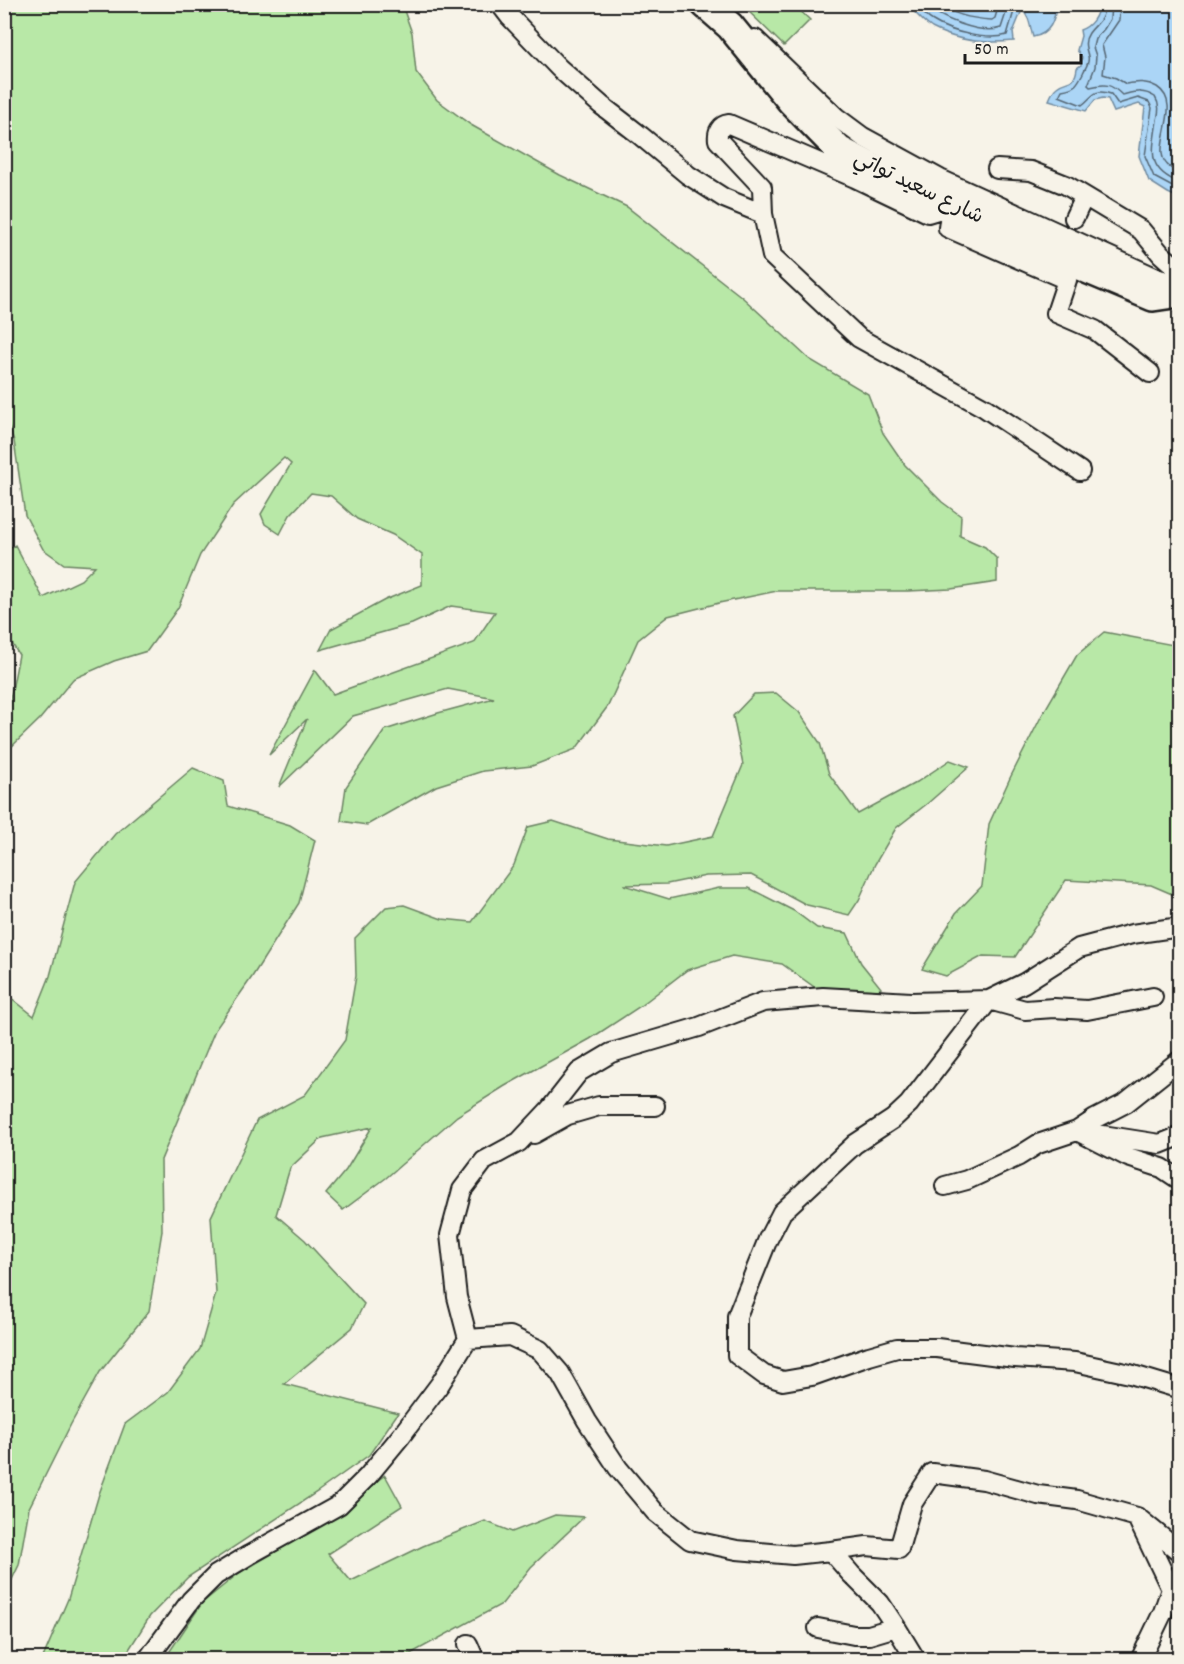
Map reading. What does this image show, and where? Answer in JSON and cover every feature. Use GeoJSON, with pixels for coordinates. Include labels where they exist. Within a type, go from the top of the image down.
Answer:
{"type":"FeatureCollection","features":[{"type":"Feature","properties":{"kind":"main road","name":"شارع سعيد تواتي"},"geometry":{"type":"LineString","coordinates":[[705,4],[730,26],[791,101],[838,150],[1065,260],[1153,297],[1179,292]]}},
{"type":"Feature","properties":{"kind":"street"},"geometry":{"type":"LineString","coordinates":[[500,4],[559,68],[688,175],[724,198],[763,214]]}},
{"type":"Feature","properties":{"kind":"street"},"geometry":{"type":"LineString","coordinates":[[719,4],[822,104],[863,137],[940,179],[1159,279],[1179,284]]}},
{"type":"Feature","properties":{"kind":"street"},"geometry":{"type":"LineString","coordinates":[[1080,471],[985,408],[858,338],[772,256],[763,214],[762,187],[718,140],[717,135],[720,128],[729,124],[855,178],[928,213],[951,206],[948,228],[1067,280],[1056,313],[1095,330],[1150,373]]}},
{"type":"Feature","properties":{"kind":"street"},"geometry":{"type":"LineString","coordinates":[[997,169],[1030,171],[1066,184],[1141,230],[1179,271]]}},
{"type":"Feature","properties":{"kind":"street"},"geometry":{"type":"LineString","coordinates":[[1074,218],[1084,197]]}},
{"type":"Feature","properties":{"kind":"street"},"geometry":{"type":"LineString","coordinates":[[1179,927],[1132,934],[1078,948],[1024,983],[989,1000],[909,1104],[893,1119],[855,1144],[782,1212],[768,1239],[737,1316],[737,1355],[764,1375],[783,1381],[812,1376],[897,1348],[937,1348],[1015,1358],[1075,1362],[1130,1374],[1179,1389]]}},
{"type":"Feature","properties":{"kind":"street"},"geometry":{"type":"LineString","coordinates":[[519,1142],[550,1109],[579,1072],[610,1053],[699,1027],[763,1002],[823,997],[910,1002],[989,1000],[1025,1010],[1054,1008],[1087,1010],[1153,997]]}},
{"type":"Feature","properties":{"kind":"street"},"geometry":{"type":"LineString","coordinates":[[945,1185],[967,1180],[1019,1156],[1038,1144],[1077,1131],[1126,1103],[1179,1059]]}},
{"type":"Feature","properties":{"kind":"street"},"geometry":{"type":"LineString","coordinates":[[147,1659],[191,1600],[216,1575],[339,1505],[368,1476],[440,1384],[468,1339],[457,1297],[450,1235],[462,1190],[484,1161],[568,1115],[599,1106],[655,1106]]}},
{"type":"Feature","properties":{"kind":"street"},"geometry":{"type":"LineString","coordinates":[[1077,1131],[1160,1144],[1179,1136]]}},
{"type":"Feature","properties":{"kind":"street"},"geometry":{"type":"LineString","coordinates":[[1077,1131],[1128,1157],[1162,1168],[1179,1180]]}},
{"type":"Feature","properties":{"kind":"street"},"geometry":{"type":"LineString","coordinates":[[468,1339],[510,1336],[540,1350],[560,1373],[587,1421],[618,1468],[655,1512],[690,1540],[737,1550],[793,1555],[867,1546],[899,1549],[912,1504],[932,1473],[984,1480],[1038,1495],[1077,1500],[1137,1517],[1179,1552]]}},
{"type":"Feature","properties":{"kind":"street"},"geometry":{"type":"LineString","coordinates":[[1137,1517],[1171,1589],[1163,1612],[1140,1659]]}},
{"type":"Feature","properties":{"kind":"street"},"geometry":{"type":"LineString","coordinates":[[831,1551],[879,1603],[916,1659]]}},
{"type":"Feature","properties":{"kind":"street"},"geometry":{"type":"LineString","coordinates":[[818,1628],[854,1635],[869,1635],[896,1627]]}},
{"type":"Feature","properties":{"kind":"green space"},"geometry":{"type":"Polygon","coordinates":[[[5,4],[402,5],[412,33],[416,72],[437,100],[471,125],[560,175],[627,207],[742,297],[809,359],[868,394],[883,433],[905,465],[942,502],[961,516],[960,536],[985,547],[997,559],[997,582],[951,589],[908,591],[777,591],[668,616],[638,640],[608,706],[576,749],[532,766],[483,771],[436,786],[367,825],[341,821],[346,787],[385,730],[494,698],[448,689],[353,716],[279,787],[307,719],[269,755],[315,670],[333,694],[474,643],[495,612],[451,606],[412,624],[320,650],[331,629],[385,600],[422,585],[422,555],[393,535],[357,519],[331,496],[311,493],[290,515],[280,534],[265,524],[261,514],[291,464],[284,458],[233,505],[200,555],[178,608],[147,651],[114,661],[73,679],[40,719],[5,753],[5,721],[19,655],[5,632],[5,551],[15,545],[43,598],[81,580],[95,566],[64,564],[43,549],[25,515],[14,441],[5,416],[5,4]]]}},
{"type":"Feature","properties":{"kind":"green space"},"geometry":{"type":"Polygon","coordinates":[[[742,5],[794,5],[810,20],[784,46],[742,5]]]}},
{"type":"Feature","properties":{"kind":"green space"},"geometry":{"type":"Polygon","coordinates":[[[1104,632],[1179,646],[1179,897],[1151,885],[1066,880],[1015,957],[983,956],[946,976],[922,969],[956,913],[982,886],[989,824],[1042,715],[1077,655],[1104,632]]]}},
{"type":"Feature","properties":{"kind":"green space"},"geometry":{"type":"Polygon","coordinates":[[[776,693],[799,712],[820,743],[829,774],[858,814],[917,782],[950,760],[969,767],[896,828],[849,915],[807,905],[751,875],[706,876],[667,884],[624,885],[669,899],[719,888],[749,888],[794,911],[817,928],[847,933],[861,963],[881,988],[869,996],[831,999],[782,964],[732,956],[687,970],[639,1007],[590,1039],[505,1086],[457,1116],[386,1178],[343,1210],[326,1194],[346,1170],[372,1127],[322,1138],[290,1168],[276,1215],[305,1240],[364,1304],[352,1328],[284,1384],[398,1413],[369,1455],[188,1577],[150,1616],[123,1659],[42,1660],[68,1599],[99,1494],[125,1424],[168,1392],[200,1349],[216,1293],[211,1217],[257,1120],[305,1095],[345,1040],[356,976],[355,938],[386,907],[404,905],[442,919],[472,922],[514,865],[528,827],[553,821],[608,839],[666,846],[713,836],[743,765],[733,716],[754,694],[776,693]]]}},
{"type":"Feature","properties":{"kind":"green space"},"geometry":{"type":"Polygon","coordinates":[[[193,768],[224,781],[228,806],[290,825],[315,840],[299,903],[215,1030],[161,1160],[162,1231],[149,1311],[100,1372],[71,1424],[29,1508],[19,1565],[5,1594],[5,993],[34,1016],[50,976],[75,882],[115,834],[193,768]]]}},
{"type":"Feature","properties":{"kind":"green space"},"geometry":{"type":"Polygon","coordinates":[[[385,1475],[402,1506],[328,1554],[351,1581],[423,1546],[485,1521],[512,1532],[555,1515],[584,1517],[531,1567],[502,1604],[401,1659],[164,1660],[202,1603],[239,1573],[306,1534],[385,1475]]]}},
{"type":"Feature","properties":{"kind":"water"},"geometry":{"type":"Polygon","coordinates":[[[908,5],[1057,5],[1053,21],[1044,33],[1033,37],[1028,19],[1022,10],[1013,32],[1014,41],[993,42],[962,39],[932,28],[908,5]]]}},
{"type":"Feature","properties":{"kind":"water"},"geometry":{"type":"Polygon","coordinates":[[[1098,5],[1179,5],[1179,198],[1149,181],[1139,156],[1145,107],[1139,104],[1114,112],[1108,99],[1103,98],[1095,100],[1086,111],[1049,100],[1056,88],[1072,80],[1077,68],[1081,65],[1082,57],[1077,50],[1081,36],[1080,30],[1093,20],[1098,5]]]}}]}
